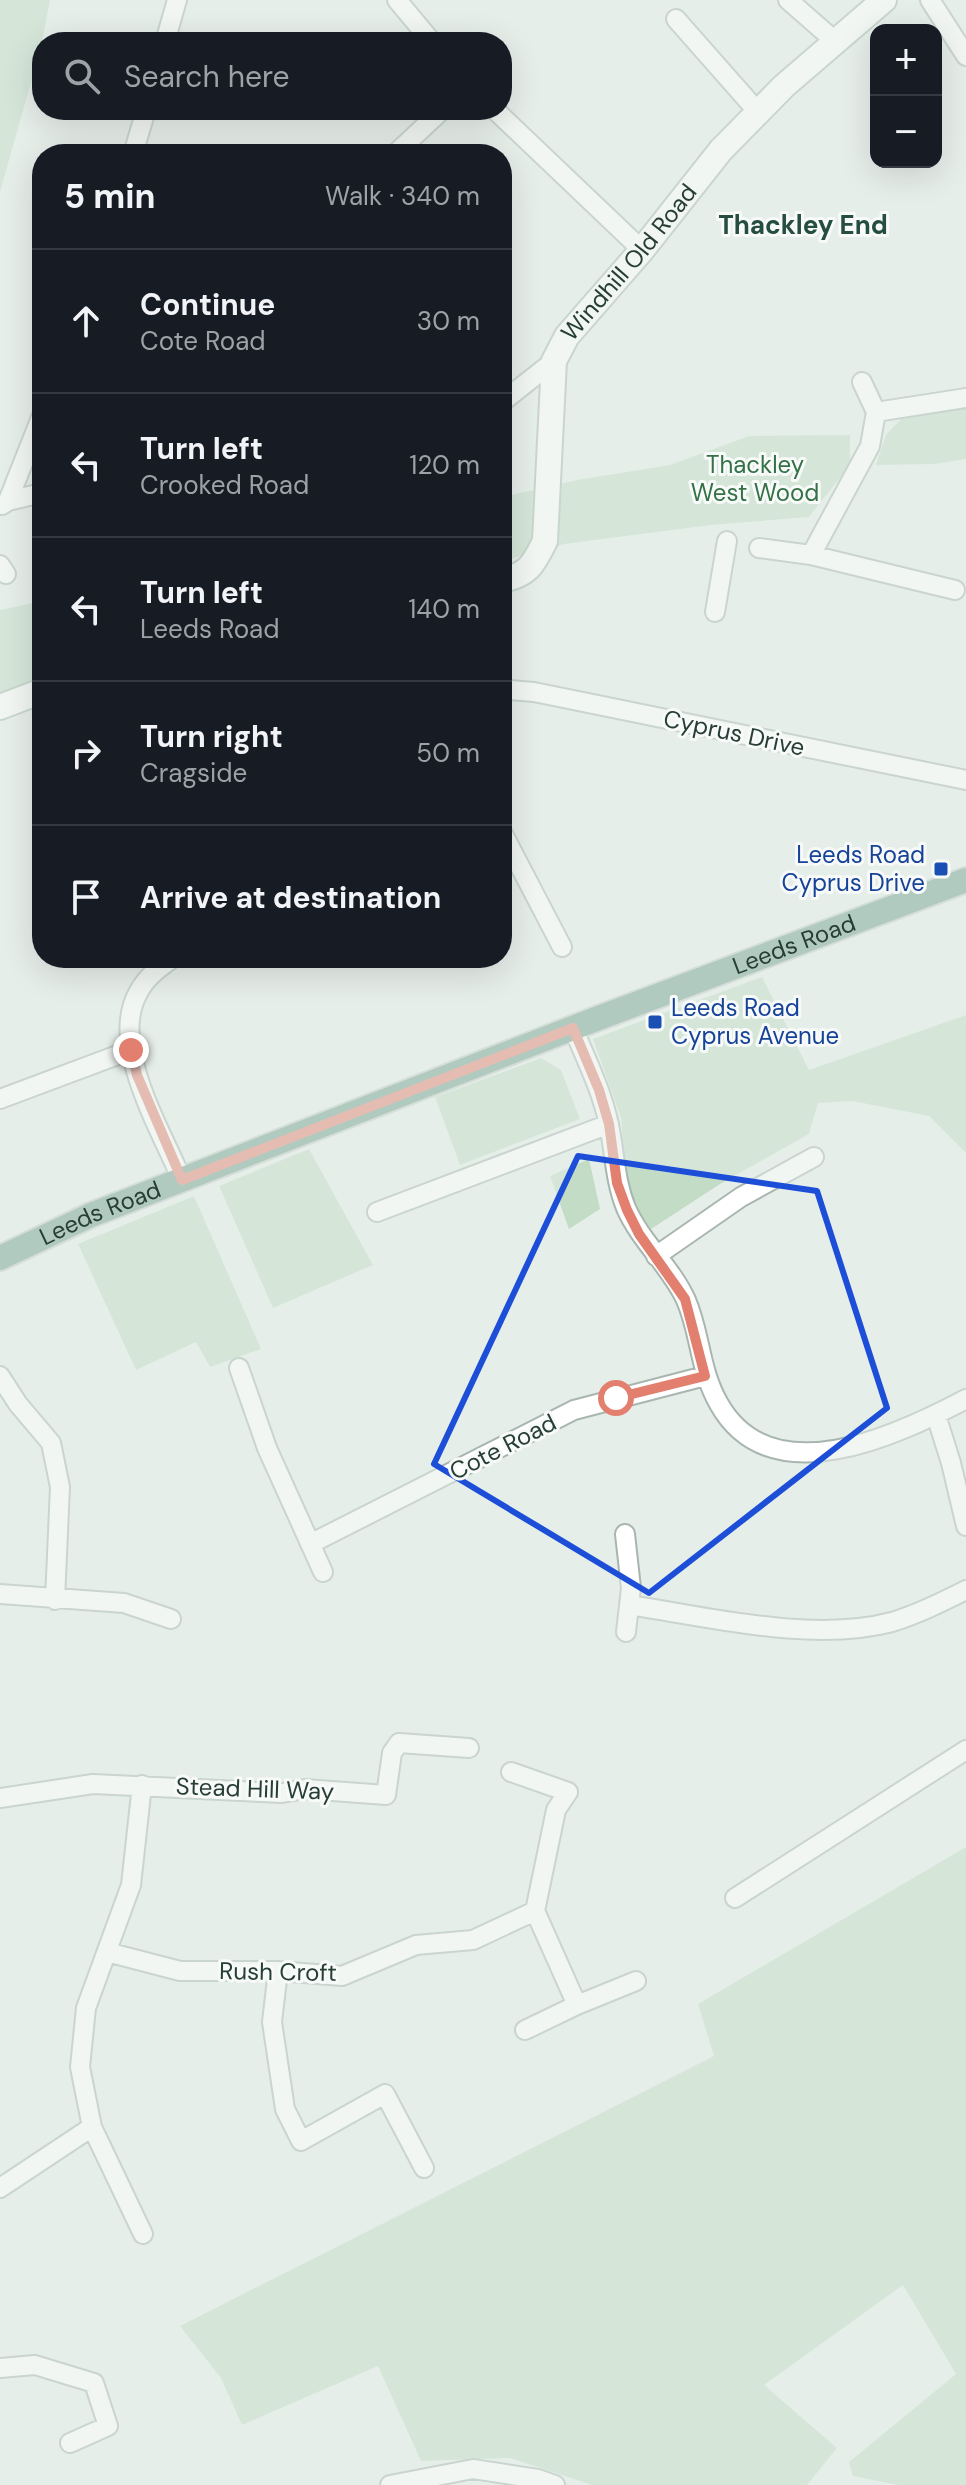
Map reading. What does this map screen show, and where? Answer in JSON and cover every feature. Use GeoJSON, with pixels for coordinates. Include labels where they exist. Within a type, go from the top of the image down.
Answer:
{"type":"FeatureCollection","features":[{"type":"Feature","properties":{"kind":"main road","name":"Leeds Road"},"geometry":{"type":"LineString","coordinates":[[0,1258],[91,1215],[966,880]]}},
{"type":"Feature","properties":{"kind":"street"},"geometry":{"type":"LineString","coordinates":[[168,32],[177,0]]}},
{"type":"Feature","properties":{"kind":"street"},"geometry":{"type":"LineString","coordinates":[[397,0],[424,32]]}},
{"type":"Feature","properties":{"kind":"street"},"geometry":{"type":"LineString","coordinates":[[788,0],[836,42]]}},
{"type":"Feature","properties":{"kind":"street","name":"Windhill Old Road"},"geometry":{"type":"LineString","coordinates":[[512,578],[532,567],[545,541],[554,361],[567,336],[642,250],[721,150],[784,86],[884,0]]}},
{"type":"Feature","properties":{"kind":"street"},"geometry":{"type":"LineString","coordinates":[[930,0],[966,56]]}},
{"type":"Feature","properties":{"kind":"street"},"geometry":{"type":"LineString","coordinates":[[676,19],[758,112]]}},
{"type":"Feature","properties":{"kind":"street"},"geometry":{"type":"LineString","coordinates":[[136,144],[143,120]]}},
{"type":"Feature","properties":{"kind":"street"},"geometry":{"type":"LineString","coordinates":[[406,144],[431,120]]}},
{"type":"Feature","properties":{"kind":"street"},"geometry":{"type":"LineString","coordinates":[[506,120],[642,250]]}},
{"type":"Feature","properties":{"kind":"street"},"geometry":{"type":"LineString","coordinates":[[512,394],[554,361]]}},
{"type":"Feature","properties":{"kind":"street"},"geometry":{"type":"LineString","coordinates":[[811,555],[870,446],[876,412],[862,382]]}},
{"type":"Feature","properties":{"kind":"street"},"geometry":{"type":"LineString","coordinates":[[876,412],[966,398]]}},
{"type":"Feature","properties":{"kind":"street"},"geometry":{"type":"LineString","coordinates":[[4,504],[32,438]]}},
{"type":"Feature","properties":{"kind":"street"},"geometry":{"type":"LineString","coordinates":[[4,504],[32,496]]}},
{"type":"Feature","properties":{"kind":"street"},"geometry":{"type":"LineString","coordinates":[[715,612],[727,541]]}},
{"type":"Feature","properties":{"kind":"street"},"geometry":{"type":"LineString","coordinates":[[759,548],[811,555],[955,590]]}},
{"type":"Feature","properties":{"kind":"street","name":"Cyprus Drive"},"geometry":{"type":"LineString","coordinates":[[512,690],[534,692],[966,780]]}},
{"type":"Feature","properties":{"kind":"street"},"geometry":{"type":"LineString","coordinates":[[0,707],[32,695]]}},
{"type":"Feature","properties":{"kind":"street"},"geometry":{"type":"LineString","coordinates":[[512,851],[562,947]]}},
{"type":"Feature","properties":{"kind":"street"},"geometry":{"type":"LineString","coordinates":[[159,968],[137,993],[129,1016],[131,1050],[137,1075],[182,1180]]}},
{"type":"Feature","properties":{"kind":"street"},"geometry":{"type":"LineString","coordinates":[[573,1028],[599,1090],[609,1124],[617,1183],[639,1234],[685,1299],[705,1376],[721,1408],[743,1432],[768,1446],[795,1453],[836,1451],[936,1415],[966,1399]]}},
{"type":"Feature","properties":{"kind":"street"},"geometry":{"type":"LineString","coordinates":[[0,1099],[131,1050]]}},
{"type":"Feature","properties":{"kind":"street"},"geometry":{"type":"LineString","coordinates":[[377,1212],[609,1124]]}},
{"type":"Feature","properties":{"kind":"street"},"geometry":{"type":"LineString","coordinates":[[656,1256],[741,1197],[814,1157]]}},
{"type":"Feature","properties":{"kind":"street"},"geometry":{"type":"LineString","coordinates":[[239,1368],[267,1448],[323,1572]]}},
{"type":"Feature","properties":{"kind":"street"},"geometry":{"type":"LineString","coordinates":[[0,1376],[18,1404],[51,1443],[60,1487],[55,1600]]}},
{"type":"Feature","properties":{"kind":"street","name":"Cote Road"},"geometry":{"type":"LineString","coordinates":[[310,1544],[574,1410],[705,1376]]}},
{"type":"Feature","properties":{"kind":"street"},"geometry":{"type":"LineString","coordinates":[[936,1415],[966,1526]]}},
{"type":"Feature","properties":{"kind":"street"},"geometry":{"type":"LineString","coordinates":[[625,1534],[630,1565],[626,1632]]}},
{"type":"Feature","properties":{"kind":"street"},"geometry":{"type":"LineString","coordinates":[[629,1605],[738,1621],[839,1630],[892,1622],[919,1613],[966,1590]]}},
{"type":"Feature","properties":{"kind":"street"},"geometry":{"type":"LineString","coordinates":[[0,1594],[124,1603],[171,1619]]}},
{"type":"Feature","properties":{"kind":"street","name":"Stead Hill Way"},"geometry":{"type":"LineString","coordinates":[[0,1798],[93,1784],[282,1793],[305,1789],[386,1795],[392,1753],[399,1743],[469,1748]]}},
{"type":"Feature","properties":{"kind":"street"},"geometry":{"type":"LineString","coordinates":[[735,1898],[966,1750]]}},
{"type":"Feature","properties":{"kind":"street"},"geometry":{"type":"LineString","coordinates":[[511,1772],[568,1792],[556,1810],[535,1911],[577,2005]]}},
{"type":"Feature","properties":{"kind":"street"},"geometry":{"type":"LineString","coordinates":[[142,1785],[131,1885],[86,2008],[80,2067],[92,2127],[143,2234]]}},
{"type":"Feature","properties":{"kind":"street","name":"Rush Croft"},"geometry":{"type":"LineString","coordinates":[[107,1952],[180,1971],[278,1971],[342,1976],[416,1945],[473,1940],[535,1911]]}},
{"type":"Feature","properties":{"kind":"street"},"geometry":{"type":"LineString","coordinates":[[278,1971],[272,2022],[285,2109],[301,2141],[385,2094],[424,2168]]}},
{"type":"Feature","properties":{"kind":"street"},"geometry":{"type":"LineString","coordinates":[[525,2030],[636,1981]]}},
{"type":"Feature","properties":{"kind":"street"},"geometry":{"type":"LineString","coordinates":[[0,2188],[92,2127]]}},
{"type":"Feature","properties":{"kind":"street"},"geometry":{"type":"LineString","coordinates":[[0,2368],[35,2365],[94,2383],[108,2426],[70,2443]]}},
{"type":"Feature","properties":{"kind":"street"},"geometry":{"type":"LineString","coordinates":[[390,2485],[473,2469],[538,2479],[555,2485]]}},
{"type":"Feature","properties":{"kind":"highlighted area"},"geometry":{"type":"Polygon","coordinates":[[[578,1156],[817,1191],[887,1408],[649,1593],[434,1464],[578,1156]]]}},
{"type":"Feature","properties":{"kind":"green space"},"geometry":{"type":"Polygon","coordinates":[[[0,0],[50,0],[44,32],[32,32],[32,79],[0,192],[0,0]]]}},
{"type":"Feature","properties":{"kind":"green space"},"geometry":{"type":"Polygon","coordinates":[[[966,408],[966,459],[935,464],[876,465],[886,435],[902,418],[966,408]]]}},
{"type":"Feature","properties":{"kind":"green space","name":"Thackley West Wood"},"geometry":{"type":"Polygon","coordinates":[[[850,435],[850,465],[809,517],[711,525],[564,544],[512,558],[512,495],[577,480],[670,465],[749,436],[850,435]]]}},
{"type":"Feature","properties":{"kind":"green space"},"geometry":{"type":"Polygon","coordinates":[[[32,603],[32,687],[0,700],[0,610],[32,603]]]}},
{"type":"Feature","properties":{"kind":"green space"},"geometry":{"type":"Polygon","coordinates":[[[762,977],[809,1070],[966,1015],[966,1153],[929,1116],[852,1101],[818,1103],[809,1134],[720,1184],[651,1229],[626,1193],[621,1118],[593,1039],[762,977]]]}},
{"type":"Feature","properties":{"kind":"green space"},"geometry":{"type":"Polygon","coordinates":[[[541,1058],[561,1070],[580,1119],[460,1165],[435,1097],[541,1058]]]}},
{"type":"Feature","properties":{"kind":"green space"},"geometry":{"type":"Polygon","coordinates":[[[309,1149],[373,1265],[273,1308],[219,1186],[309,1149]]]}},
{"type":"Feature","properties":{"kind":"green space"},"geometry":{"type":"Polygon","coordinates":[[[589,1159],[600,1209],[569,1229],[550,1176],[589,1159]]]}},
{"type":"Feature","properties":{"kind":"green space"},"geometry":{"type":"Polygon","coordinates":[[[194,1196],[261,1349],[210,1367],[196,1342],[136,1370],[78,1244],[194,1196]]]}},
{"type":"Feature","properties":{"kind":"green space"},"geometry":{"type":"Polygon","coordinates":[[[966,1847],[966,2485],[898,2485],[853,2476],[849,2462],[956,2374],[903,2285],[764,2385],[837,2448],[807,2485],[592,2485],[510,2458],[421,2461],[378,2366],[242,2425],[221,2378],[180,2326],[714,2056],[698,2004],[966,1847]]]}},
{"type":"Feature","properties":{"kind":"place","name":"Leeds Road Cyprus Drive"},"geometry":{"type":"Point","coordinates":[941,869]}},
{"type":"Feature","properties":{"kind":"place","name":"Leeds Road Cyprus Avenue"},"geometry":{"type":"Point","coordinates":[655,1022]}},
{"type":"Feature","properties":{"kind":"district","name":"Thackley End"},"geometry":{"type":"Point","coordinates":[803,225]}},
{"type":"Feature","properties":{"kind":"route"},"geometry":{"type":"LineString","coordinates":[[131,1050],[137,1075],[182,1180],[573,1028],[599,1090],[609,1124],[617,1183],[627,1210],[639,1234],[685,1299],[705,1376],[616,1398]]}}]}
